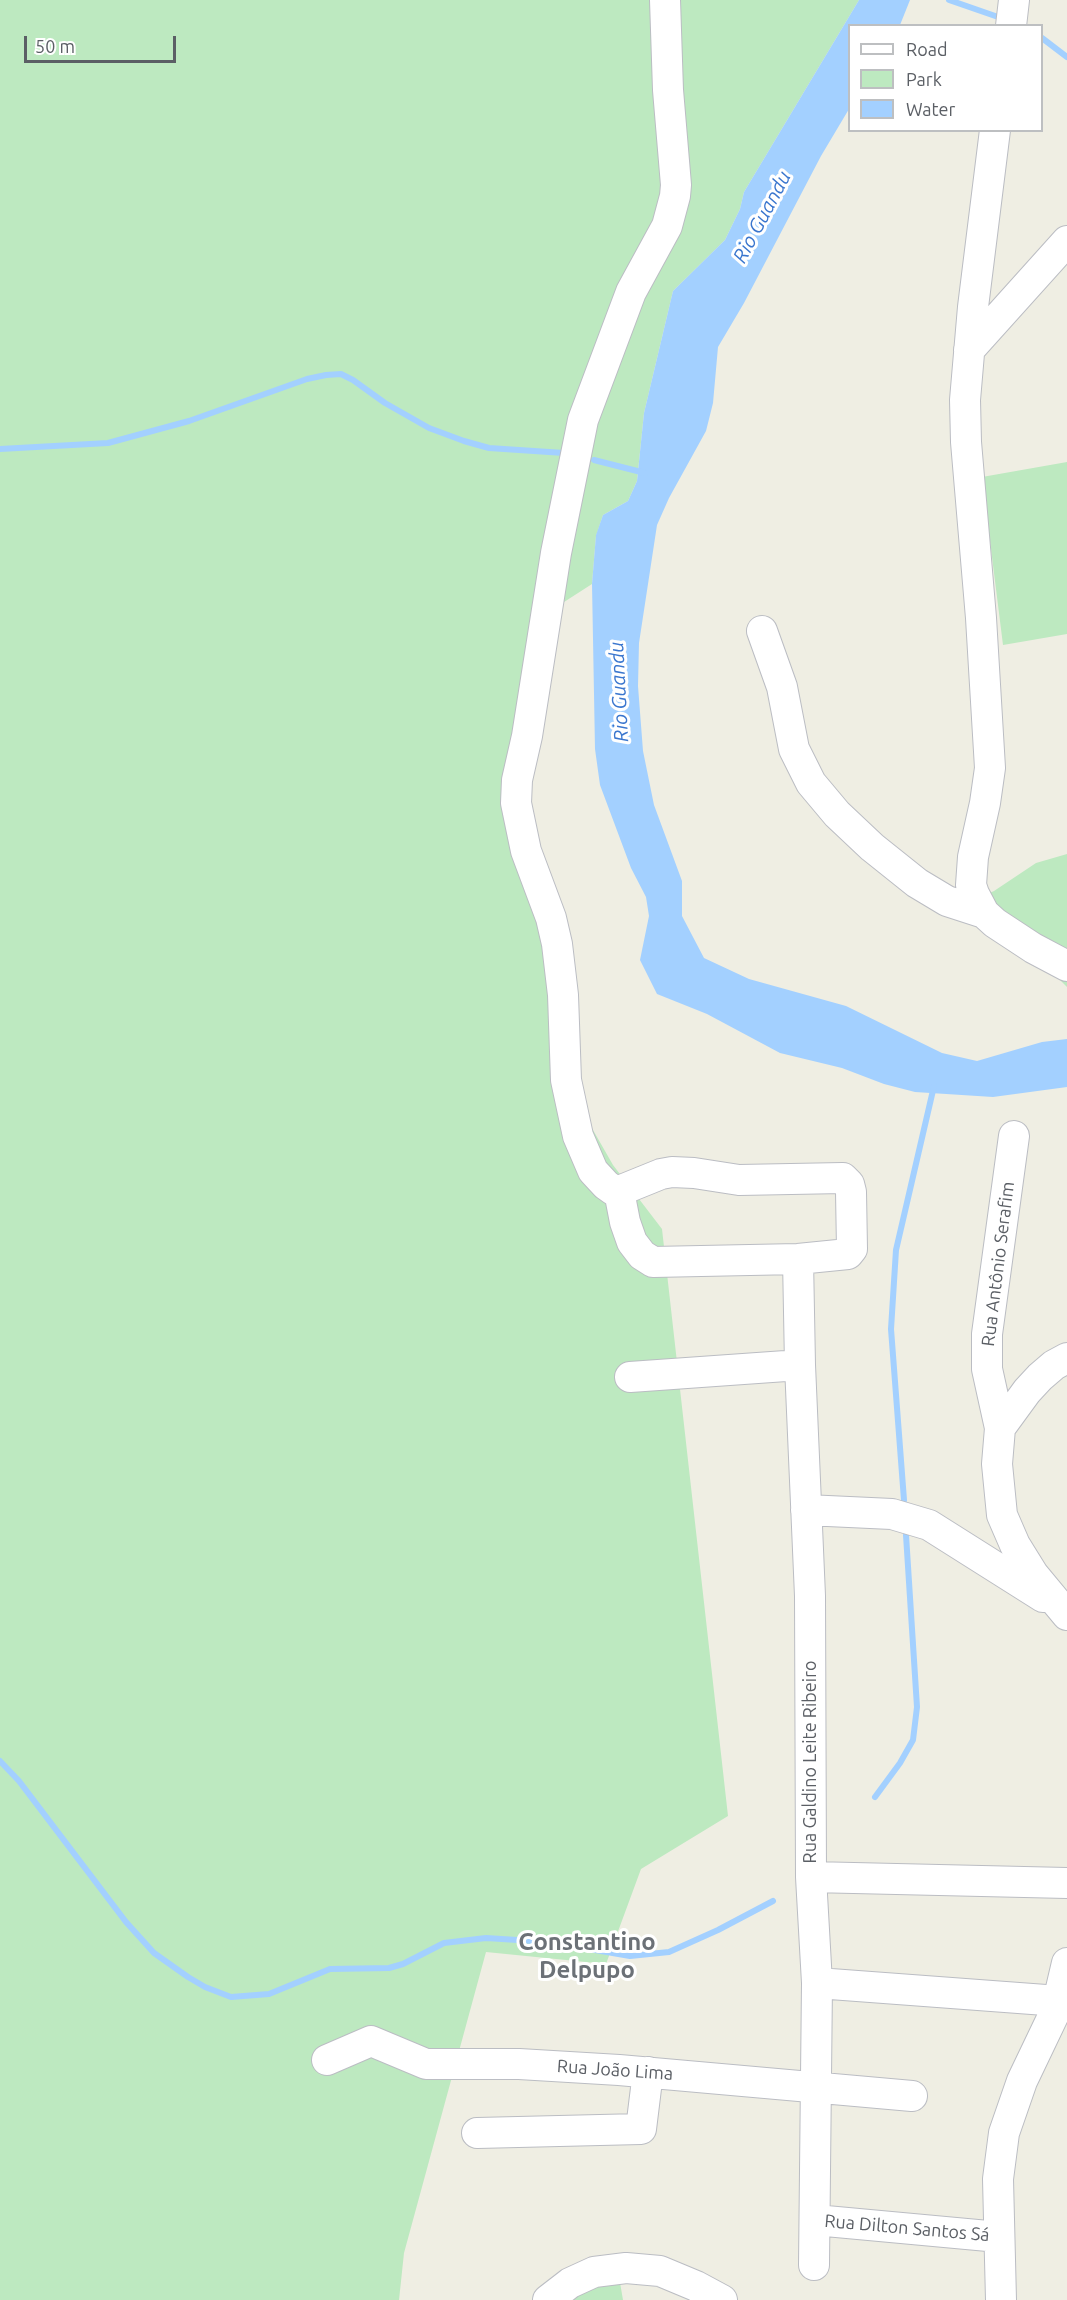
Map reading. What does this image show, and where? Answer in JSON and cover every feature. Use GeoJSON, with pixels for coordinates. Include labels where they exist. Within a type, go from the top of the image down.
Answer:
{"type":"FeatureCollection","features":[{"type":"Feature","properties":{"kind":"street"},"geometry":{"type":"LineString","coordinates":[[619,1191],[625,1222],[632,1242],[642,1255],[653,1263],[798,1259],[848,1254],[852,1250],[851,1192],[845,1180],[739,1180],[672,1172],[661,1174],[619,1191],[613,1190],[599,1178],[585,1155],[578,1136],[566,1080],[557,944],[551,918],[526,851],[516,803],[556,553],[583,420],[631,292],[659,242],[672,212],[675,196],[665,0]]}},
{"type":"Feature","properties":{"kind":"street"},"geometry":{"type":"LineString","coordinates":[[1011,24],[1014,0]]}},
{"type":"Feature","properties":{"kind":"street"},"geometry":{"type":"LineString","coordinates":[[995,132],[973,307],[965,400],[966,442],[981,618],[990,768],[971,867],[971,885],[984,913],[995,924],[1067,966]]}},
{"type":"Feature","properties":{"kind":"street"},"geometry":{"type":"LineString","coordinates":[[969,350],[1067,241]]}},
{"type":"Feature","properties":{"kind":"street"},"geometry":{"type":"LineString","coordinates":[[762,631],[782,687],[794,749],[811,783],[837,814],[872,847],[917,883],[947,901],[984,913]]}},
{"type":"Feature","properties":{"kind":"street","name":"Rua Antônio Serafim"},"geometry":{"type":"LineString","coordinates":[[1014,1136],[987,1334],[987,1369],[1000,1428],[997,1464],[1002,1515],[1033,1574],[1064,1611]]}},
{"type":"Feature","properties":{"kind":"street","name":"Rua Galdino Leite Ribeiro"},"geometry":{"type":"LineString","coordinates":[[798,1259],[810,1596],[811,1877],[817,1983],[814,2265]]}},
{"type":"Feature","properties":{"kind":"street"},"geometry":{"type":"LineString","coordinates":[[1000,1428],[1040,1377],[1067,1358]]}},
{"type":"Feature","properties":{"kind":"street"},"geometry":{"type":"LineString","coordinates":[[630,1377],[800,1365]]}},
{"type":"Feature","properties":{"kind":"street","name":"Rua Antônio Serafim"},"geometry":{"type":"LineString","coordinates":[[806,1510],[892,1514],[929,1525],[1064,1611]]}},
{"type":"Feature","properties":{"kind":"street"},"geometry":{"type":"LineString","coordinates":[[811,1877],[1067,1883]]}},
{"type":"Feature","properties":{"kind":"street"},"geometry":{"type":"LineString","coordinates":[[1001,2300],[1000,2159],[1004,2133],[1022,2081],[1059,2001],[1067,1963]]}},
{"type":"Feature","properties":{"kind":"street"},"geometry":{"type":"LineString","coordinates":[[817,1983],[1059,2001]]}},
{"type":"Feature","properties":{"kind":"street","name":"Rua João Lima"},"geometry":{"type":"LineString","coordinates":[[327,2060],[371,2041],[426,2064],[519,2064],[648,2072],[912,2096]]}},
{"type":"Feature","properties":{"kind":"street"},"geometry":{"type":"LineString","coordinates":[[477,2133],[641,2129],[648,2072]]}},
{"type":"Feature","properties":{"kind":"street","name":"Rua Dilton Santos Sá"},"geometry":{"type":"LineString","coordinates":[[815,2220],[999,2237]]}},
{"type":"Feature","properties":{"kind":"street"},"geometry":{"type":"LineString","coordinates":[[548,2300],[570,2283],[594,2272],[626,2268],[660,2271],[722,2300]]}},
{"type":"Feature","properties":{"kind":"green space"},"geometry":{"type":"Polygon","coordinates":[[[0,0],[859,0],[744,192],[740,209],[725,240],[673,291],[644,413],[637,481],[628,501],[603,515],[596,536],[592,584],[547,613],[515,807],[585,1116],[613,1165],[662,1229],[728,1816],[641,1869],[606,1964],[486,1952],[404,2253],[399,2300],[0,2300],[0,0]]]}},
{"type":"Feature","properties":{"kind":"green space"},"geometry":{"type":"Polygon","coordinates":[[[1067,462],[1067,634],[1003,645],[982,477],[1067,462]]]}},
{"type":"Feature","properties":{"kind":"green space"},"geometry":{"type":"Polygon","coordinates":[[[1067,854],[1067,987],[1042,962],[958,907],[994,891],[1036,863],[1067,854]]]}},
{"type":"Feature","properties":{"kind":"green space"},"geometry":{"type":"Polygon","coordinates":[[[616,2259],[623,2300],[554,2300],[616,2259]]]}},
{"type":"Feature","properties":{"kind":"water","name":"Rio Guandu"},"geometry":{"type":"Polygon","coordinates":[[[859,0],[910,0],[900,24],[848,24],[848,111],[821,156],[744,303],[718,347],[713,403],[706,431],[669,498],[657,525],[639,643],[638,686],[643,751],[654,805],[682,881],[682,916],[704,958],[749,979],[846,1006],[942,1053],[977,1061],[1042,1042],[1067,1039],[1067,1087],[993,1097],[915,1092],[884,1084],[842,1068],[780,1053],[707,1014],[657,994],[640,960],[649,916],[646,897],[631,868],[600,785],[595,749],[592,584],[596,535],[603,515],[628,501],[637,481],[644,413],[673,291],[725,240],[740,209],[744,192],[859,0]]]}},
{"type":"Feature","properties":{"kind":"waterway"},"geometry":{"type":"LineString","coordinates":[[949,0],[1001,18]]}},
{"type":"Feature","properties":{"kind":"waterway"},"geometry":{"type":"LineString","coordinates":[[1043,39],[1067,57]]}},
{"type":"Feature","properties":{"kind":"waterway"},"geometry":{"type":"LineString","coordinates":[[0,449],[108,443],[189,421],[307,379],[341,374],[429,428],[464,441],[489,448],[564,453]]}},
{"type":"Feature","properties":{"kind":"waterway"},"geometry":{"type":"LineString","coordinates":[[594,460],[645,473]]}},
{"type":"Feature","properties":{"kind":"waterway"},"geometry":{"type":"LineString","coordinates":[[904,1500],[891,1329],[896,1250],[934,1086]]}},
{"type":"Feature","properties":{"kind":"waterway"},"geometry":{"type":"LineString","coordinates":[[875,1797],[900,1763],[913,1740],[917,1707],[906,1535]]}},
{"type":"Feature","properties":{"kind":"waterway"},"geometry":{"type":"LineString","coordinates":[[0,1761],[19,1781],[126,1922],[154,1953],[205,1987],[231,1997],[269,1994],[330,1969],[389,1968],[403,1964],[444,1943],[486,1938],[549,1942],[630,1956],[669,1952],[718,1930],[773,1901]]}},
{"type":"Feature","properties":{"kind":"district","name":"Constantino Delpupo"},"geometry":{"type":"Point","coordinates":[587,1956]}}]}
